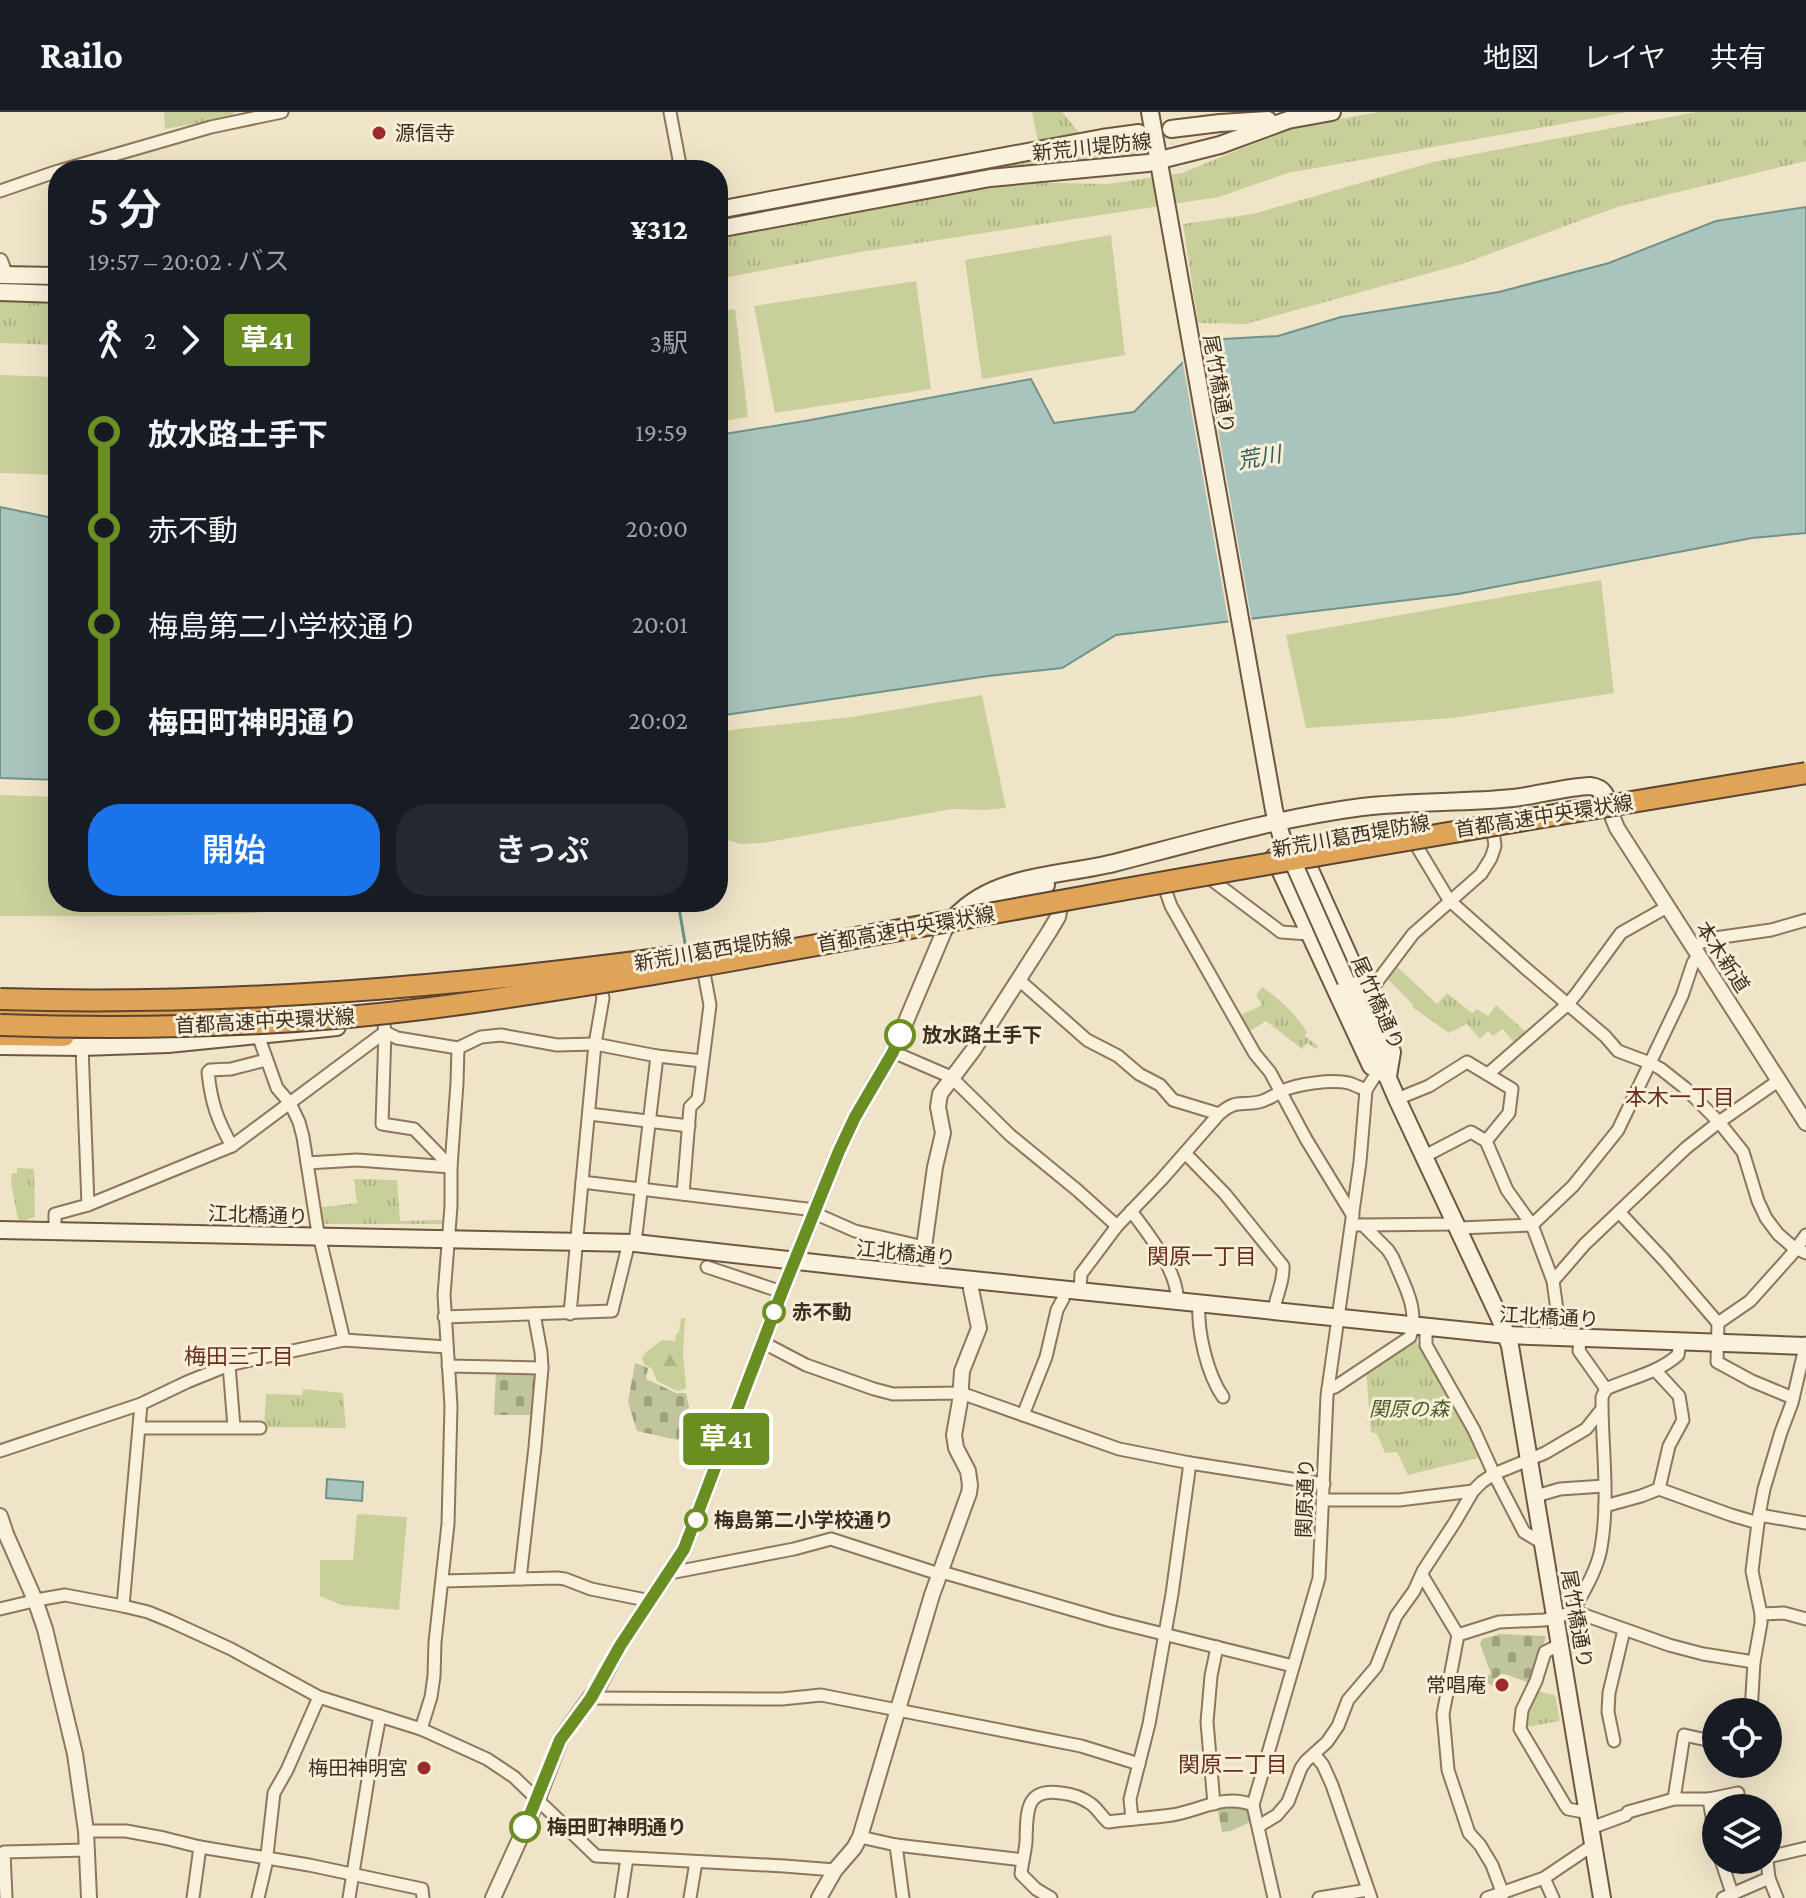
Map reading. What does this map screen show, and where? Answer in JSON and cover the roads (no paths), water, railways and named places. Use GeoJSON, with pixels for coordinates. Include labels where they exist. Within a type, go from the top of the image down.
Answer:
{"type":"FeatureCollection","features":[{"type":"Feature","properties":{"kind":"highway","name":"首都高速中央環状線"},"geometry":{"type":"LineString","coordinates":[[0,999],[222,999],[412,987],[557,973],[701,953],[903,919],[1340,838],[1806,759]]}},
{"type":"Feature","properties":{"kind":"highway","name":"首都高速中央環状線"},"geometry":{"type":"LineString","coordinates":[[0,1022],[152,1027],[224,1025],[417,1010],[576,987],[1343,850],[1806,773]]}},
{"type":"Feature","properties":{"kind":"highway"},"geometry":{"type":"LineString","coordinates":[[0,1012],[84,1013],[222,1008],[341,999],[412,987]]}},
{"type":"Feature","properties":{"kind":"highway"},"geometry":{"type":"LineString","coordinates":[[0,1035],[153,1035],[224,1025]]}},
{"type":"Feature","properties":{"kind":"main road","name":"尾竹橋通り"},"geometry":{"type":"LineString","coordinates":[[1150,112],[1279,829],[1383,1070],[1507,1335],[1602,1898]]}},
{"type":"Feature","properties":{"kind":"main road"},"geometry":{"type":"LineString","coordinates":[[1245,112],[1268,120]]}},
{"type":"Feature","properties":{"kind":"main road","name":"新荒川堤防線"},"geometry":{"type":"LineString","coordinates":[[1171,129],[1332,112]]}},
{"type":"Feature","properties":{"kind":"main road","name":"新荒川堤防線"},"geometry":{"type":"LineString","coordinates":[[728,227],[990,178],[1135,165],[1160,168],[1295,116]]}},
{"type":"Feature","properties":{"kind":"main road","name":"新荒川堤防線"},"geometry":{"type":"LineString","coordinates":[[728,208],[1139,133]]}},
{"type":"Feature","properties":{"kind":"main road","name":"新荒川堤防線"},"geometry":{"type":"LineString","coordinates":[[893,177],[910,182],[973,171],[990,178]]}},
{"type":"Feature","properties":{"kind":"main road"},"geometry":{"type":"LineString","coordinates":[[2,270],[48,275]]}},
{"type":"Feature","properties":{"kind":"main road"},"geometry":{"type":"LineString","coordinates":[[0,292],[48,294]]}},
{"type":"Feature","properties":{"kind":"main road","name":"新荒川葛西堤防線"},"geometry":{"type":"LineString","coordinates":[[0,1022],[154,1020],[277,1013],[381,1003],[702,958],[1276,863],[1608,805],[1806,766]]}},
{"type":"Feature","properties":{"kind":"main road","name":"新荒川葛西堤防線"},"geometry":{"type":"LineString","coordinates":[[1304,858],[1416,845],[1608,805],[1806,780]]}},
{"type":"Feature","properties":{"kind":"main road"},"geometry":{"type":"LineString","coordinates":[[945,929],[956,915],[980,896],[1009,884],[1113,863],[1181,844],[1279,829],[1358,808],[1511,798],[1586,786],[1602,789],[1608,805]]}},
{"type":"Feature","properties":{"kind":"main road"},"geometry":{"type":"LineString","coordinates":[[1276,863],[1371,1066],[1383,1070],[1392,1052],[1304,858]]}},
{"type":"Feature","properties":{"kind":"main road","name":"新荒川葛西堤防線"},"geometry":{"type":"LineString","coordinates":[[0,1046],[168,1044],[384,1027],[704,973],[1165,889],[1276,863]]}},
{"type":"Feature","properties":{"kind":"main road","name":"江北橋通り"},"geometry":{"type":"LineString","coordinates":[[0,1230],[632,1243],[1507,1335],[1806,1344]]}},
{"type":"Feature","properties":{"kind":"street"},"geometry":{"type":"LineString","coordinates":[[98,160],[211,127],[282,112]]}},
{"type":"Feature","properties":{"kind":"street"},"geometry":{"type":"LineString","coordinates":[[670,112],[679,160]]}},
{"type":"Feature","properties":{"kind":"street"},"geometry":{"type":"LineString","coordinates":[[0,191],[48,175]]}},
{"type":"Feature","properties":{"kind":"street","name":"本木新道"},"geometry":{"type":"LineString","coordinates":[[1608,805],[1617,828],[1806,1123]]}},
{"type":"Feature","properties":{"kind":"street"},"geometry":{"type":"LineString","coordinates":[[1367,995],[1413,934],[1481,874],[1495,846],[1493,831]]}},
{"type":"Feature","properties":{"kind":"street"},"geometry":{"type":"LineString","coordinates":[[1416,845],[1449,900],[1605,1036],[1618,1051],[1650,1063],[1675,1079],[1719,1122],[1743,1152],[1766,1218],[1778,1234],[1793,1247],[1802,1250]]}},
{"type":"Feature","properties":{"kind":"street"},"geometry":{"type":"LineString","coordinates":[[1212,880],[1281,932],[1309,934]]}},
{"type":"Feature","properties":{"kind":"street"},"geometry":{"type":"LineString","coordinates":[[1165,889],[1171,906],[1255,1054],[1270,1072],[1356,1222],[1393,1258],[1426,1345],[1474,1430],[1524,1532],[1544,1544]]}},
{"type":"Feature","properties":{"kind":"street"},"geometry":{"type":"LineString","coordinates":[[931,1276],[932,1266],[924,1247],[943,1133],[938,1107],[940,1094],[974,1049],[1058,917],[1060,907]]}},
{"type":"Feature","properties":{"kind":"street"},"geometry":{"type":"LineString","coordinates":[[1488,1074],[1568,1004],[1621,933],[1667,907]]}},
{"type":"Feature","properties":{"kind":"street"},"geometry":{"type":"LineString","coordinates":[[1356,1222],[1532,1225],[1573,1186],[1618,1130],[1682,996],[1695,951],[1708,939],[1771,930],[1806,920]]}},
{"type":"Feature","properties":{"kind":"street"},"geometry":{"type":"LineString","coordinates":[[493,1898],[537,1801],[560,1740],[591,1698],[620,1646],[670,1573],[689,1539],[814,1211],[855,1117],[893,1052],[945,929]]}},
{"type":"Feature","properties":{"kind":"street"},"geometry":{"type":"LineString","coordinates":[[683,1194],[690,1107],[698,1099],[710,1005],[704,973]]}},
{"type":"Feature","properties":{"kind":"street"},"geometry":{"type":"LineString","coordinates":[[1018,979],[1087,1040],[1118,1056],[1139,1074],[1160,1085],[1173,1100],[1219,1114]]}},
{"type":"Feature","properties":{"kind":"street"},"geometry":{"type":"LineString","coordinates":[[570,1314],[595,1044],[603,998],[601,990]]}},
{"type":"Feature","properties":{"kind":"street"},"geometry":{"type":"LineString","coordinates":[[381,1003],[384,1027],[382,1124],[414,1129],[451,1167]]}},
{"type":"Feature","properties":{"kind":"street"},"geometry":{"type":"LineString","coordinates":[[384,1027],[397,1038],[458,1048],[481,1037],[501,1035],[557,1045],[595,1044],[702,1061]]}},
{"type":"Feature","properties":{"kind":"street"},"geometry":{"type":"LineString","coordinates":[[55,1231],[55,1214],[88,1205],[232,1146],[384,1027]]}},
{"type":"Feature","properties":{"kind":"street"},"geometry":{"type":"LineString","coordinates":[[258,1035],[277,1088],[290,1103],[299,1122],[320,1236],[344,1340]]}},
{"type":"Feature","properties":{"kind":"street"},"geometry":{"type":"LineString","coordinates":[[82,1047],[88,1205]]}},
{"type":"Feature","properties":{"kind":"street"},"geometry":{"type":"LineString","coordinates":[[421,1729],[434,1676],[448,1524],[451,1406],[444,1317],[458,1048]]}},
{"type":"Feature","properties":{"kind":"street"},"geometry":{"type":"LineString","coordinates":[[893,1052],[951,1077],[1010,1135],[1117,1226]]}},
{"type":"Feature","properties":{"kind":"street"},"geometry":{"type":"LineString","coordinates":[[444,1317],[612,1311],[632,1243],[642,1190],[657,1056]]}},
{"type":"Feature","properties":{"kind":"street"},"geometry":{"type":"LineString","coordinates":[[232,1146],[211,1098],[208,1072],[266,1060]]}},
{"type":"Feature","properties":{"kind":"street"},"geometry":{"type":"LineString","coordinates":[[1397,1099],[1429,1086],[1467,1062],[1512,1089],[1509,1113],[1486,1141]]}},
{"type":"Feature","properties":{"kind":"street"},"geometry":{"type":"LineString","coordinates":[[1023,1415],[1046,1357],[1057,1310],[1063,1299],[1072,1291],[1117,1226],[1219,1114],[1229,1105],[1257,1103],[1302,1084],[1346,1082],[1366,1090],[1383,1070]]}},
{"type":"Feature","properties":{"kind":"street"},"geometry":{"type":"LineString","coordinates":[[1553,1281],[1585,1244],[1686,1148],[1778,1081]]}},
{"type":"Feature","properties":{"kind":"street","name":"関原通り"},"geometry":{"type":"LineString","coordinates":[[1253,1805],[1319,1578],[1328,1389],[1356,1222],[1366,1090]]}},
{"type":"Feature","properties":{"kind":"street"},"geometry":{"type":"LineString","coordinates":[[589,1114],[689,1126]]}},
{"type":"Feature","properties":{"kind":"street"},"geometry":{"type":"LineString","coordinates":[[1425,1156],[1471,1132],[1486,1141],[1507,1190],[1532,1225],[1553,1281],[1558,1338]]}},
{"type":"Feature","properties":{"kind":"street"},"geometry":{"type":"LineString","coordinates":[[1185,1153],[1225,1194],[1283,1266],[1284,1279],[1277,1290],[1274,1311]]}},
{"type":"Feature","properties":{"kind":"street"},"geometry":{"type":"LineString","coordinates":[[307,1163],[357,1160],[451,1167]]}},
{"type":"Feature","properties":{"kind":"street"},"geometry":{"type":"LineString","coordinates":[[582,1182],[814,1211],[855,1231],[924,1247]]}},
{"type":"Feature","properties":{"kind":"street"},"geometry":{"type":"LineString","coordinates":[[1131,1211],[1154,1241],[1176,1285],[1177,1301]]}},
{"type":"Feature","properties":{"kind":"street"},"geometry":{"type":"LineString","coordinates":[[1619,1212],[1718,1323],[1717,1362],[1793,1398]]}},
{"type":"Feature","properties":{"kind":"street"},"geometry":{"type":"LineString","coordinates":[[1718,1323],[1750,1301],[1802,1250],[1806,1235]]}},
{"type":"Feature","properties":{"kind":"street"},"geometry":{"type":"LineString","coordinates":[[707,1267],[782,1292]]}},
{"type":"Feature","properties":{"kind":"street"},"geometry":{"type":"LineString","coordinates":[[819,1898],[860,1837],[940,1572],[970,1485],[954,1435],[962,1371],[979,1328],[972,1280]]}},
{"type":"Feature","properties":{"kind":"street"},"geometry":{"type":"LineString","coordinates":[[1199,1303],[1202,1344],[1217,1389],[1223,1397]]}},
{"type":"Feature","properties":{"kind":"street"},"geometry":{"type":"LineString","coordinates":[[520,1579],[542,1368],[534,1314]]}},
{"type":"Feature","properties":{"kind":"street"},"geometry":{"type":"LineString","coordinates":[[1328,1389],[1410,1337],[1420,1327]]}},
{"type":"Feature","properties":{"kind":"street"},"geometry":{"type":"LineString","coordinates":[[1580,1339],[1579,1351],[1606,1389]]}},
{"type":"Feature","properties":{"kind":"street"},"geometry":{"type":"LineString","coordinates":[[0,1451],[141,1404],[229,1365],[344,1340],[447,1347]]}},
{"type":"Feature","properties":{"kind":"street"},"geometry":{"type":"LineString","coordinates":[[762,1342],[806,1365],[893,1394],[961,1393],[1119,1449],[1324,1484]]}},
{"type":"Feature","properties":{"kind":"street"},"geometry":{"type":"LineString","coordinates":[[1458,1635],[1499,1622],[1556,1618],[1573,1611],[1601,1551],[1605,1506],[1602,1397],[1606,1389],[1655,1370],[1678,1355],[1680,1342]]}},
{"type":"Feature","properties":{"kind":"street"},"geometry":{"type":"LineString","coordinates":[[1752,1698],[1761,1614],[1752,1571],[1758,1519],[1806,1344]]}},
{"type":"Feature","properties":{"kind":"street"},"geometry":{"type":"LineString","coordinates":[[229,1365],[234,1427]]}},
{"type":"Feature","properties":{"kind":"street"},"geometry":{"type":"LineString","coordinates":[[448,1366],[542,1368]]}},
{"type":"Feature","properties":{"kind":"street"},"geometry":{"type":"LineString","coordinates":[[1655,1370],[1679,1396],[1683,1420],[1669,1446],[1659,1489]]}},
{"type":"Feature","properties":{"kind":"street"},"geometry":{"type":"LineString","coordinates":[[123,1606],[141,1404]]}},
{"type":"Feature","properties":{"kind":"street"},"geometry":{"type":"LineString","coordinates":[[1259,1826],[1277,1815],[1288,1802],[1301,1768],[1327,1742],[1338,1726],[1348,1700],[1376,1667],[1396,1616],[1473,1491],[1494,1474],[1545,1453],[1586,1429],[1602,1409]]}},
{"type":"Feature","properties":{"kind":"street"},"geometry":{"type":"LineString","coordinates":[[140,1428],[260,1428]]}},
{"type":"Feature","properties":{"kind":"street"},"geometry":{"type":"LineString","coordinates":[[1132,1819],[1130,1799],[1149,1724],[1190,1463]]}},
{"type":"Feature","properties":{"kind":"street"},"geometry":{"type":"LineString","coordinates":[[1536,1496],[1560,1489],[1604,1486]]}},
{"type":"Feature","properties":{"kind":"street"},"geometry":{"type":"LineString","coordinates":[[1605,1506],[1659,1489],[1731,1515],[1806,1523]]}},
{"type":"Feature","properties":{"kind":"street"},"geometry":{"type":"LineString","coordinates":[[1323,1500],[1399,1500],[1473,1491]]}},
{"type":"Feature","properties":{"kind":"street"},"geometry":{"type":"LineString","coordinates":[[0,1516],[3,1535],[35,1600],[45,1629],[75,1754],[86,1831],[89,1898]]}},
{"type":"Feature","properties":{"kind":"street"},"geometry":{"type":"LineString","coordinates":[[670,1573],[831,1539],[933,1572],[1111,1621],[1293,1666]]}},
{"type":"Feature","properties":{"kind":"street"},"geometry":{"type":"LineString","coordinates":[[1422,1575],[1458,1635],[1443,1714],[1448,1770],[1469,1833],[1492,1865],[1503,1894]]}},
{"type":"Feature","properties":{"kind":"street"},"geometry":{"type":"LineString","coordinates":[[443,1581],[557,1578],[591,1589],[651,1601]]}},
{"type":"Feature","properties":{"kind":"street"},"geometry":{"type":"LineString","coordinates":[[0,1609],[65,1595],[123,1606],[166,1619],[231,1649],[319,1697],[421,1729],[487,1759],[514,1777],[596,1856],[835,1870]]}},
{"type":"Feature","properties":{"kind":"street"},"geometry":{"type":"LineString","coordinates":[[1573,1611],[1703,1654],[1754,1662]]}},
{"type":"Feature","properties":{"kind":"street"},"geometry":{"type":"LineString","coordinates":[[1761,1614],[1784,1613],[1806,1619]]}},
{"type":"Feature","properties":{"kind":"street"},"geometry":{"type":"LineString","coordinates":[[1614,1741],[1608,1712],[1609,1693],[1624,1630]]}},
{"type":"Feature","properties":{"kind":"street"},"geometry":{"type":"LineString","coordinates":[[1561,1644],[1545,1652],[1522,1710],[1520,1729],[1568,1809],[1591,1829]]}},
{"type":"Feature","properties":{"kind":"street"},"geometry":{"type":"LineString","coordinates":[[1214,1804],[1207,1722],[1217,1647]]}},
{"type":"Feature","properties":{"kind":"street"},"geometry":{"type":"LineString","coordinates":[[591,1698],[782,1699],[821,1695],[1081,1746],[1139,1764]]}},
{"type":"Feature","properties":{"kind":"street"},"geometry":{"type":"LineString","coordinates":[[258,1898],[267,1857],[274,1793],[319,1697]]}},
{"type":"Feature","properties":{"kind":"street"},"geometry":{"type":"LineString","coordinates":[[349,1898],[380,1716]]}},
{"type":"Feature","properties":{"kind":"street"},"geometry":{"type":"LineString","coordinates":[[1674,1799],[1684,1735],[1702,1739]]}},
{"type":"Feature","properties":{"kind":"street"},"geometry":{"type":"LineString","coordinates":[[1314,1754],[1332,1785],[1370,1894],[1319,1898]]}},
{"type":"Feature","properties":{"kind":"street"},"geometry":{"type":"LineString","coordinates":[[1051,1898],[1021,1874],[1027,1810],[1039,1793],[1049,1791],[1074,1795],[1092,1805],[1108,1822],[1176,1814],[1239,1800],[1253,1805],[1274,1898]]}},
{"type":"Feature","properties":{"kind":"street"},"geometry":{"type":"LineString","coordinates":[[1733,1794],[1738,1793]]}},
{"type":"Feature","properties":{"kind":"street"},"geometry":{"type":"LineString","coordinates":[[1487,1898],[1544,1878],[1591,1829],[1628,1812],[1674,1799],[1702,1799]]}},
{"type":"Feature","properties":{"kind":"street"},"geometry":{"type":"LineString","coordinates":[[86,1831],[126,1831],[353,1874],[422,1889],[423,1898]]}},
{"type":"Feature","properties":{"kind":"street"},"geometry":{"type":"LineString","coordinates":[[860,1837],[896,1845],[1023,1860]]}},
{"type":"Feature","properties":{"kind":"street"},"geometry":{"type":"LineString","coordinates":[[896,1845],[903,1898]]}},
{"type":"Feature","properties":{"kind":"street"},"geometry":{"type":"LineString","coordinates":[[193,1898],[200,1847]]}},
{"type":"Feature","properties":{"kind":"street"},"geometry":{"type":"LineString","coordinates":[[1782,1855],[1806,1848]]}},
{"type":"Feature","properties":{"kind":"street"},"geometry":{"type":"LineString","coordinates":[[6,1898],[4,1852],[87,1850]]}},
{"type":"Feature","properties":{"kind":"street"},"geometry":{"type":"LineString","coordinates":[[621,1898],[627,1858]]}},
{"type":"Feature","properties":{"kind":"street"},"geometry":{"type":"LineString","coordinates":[[690,1898],[696,1862]]}},
{"type":"Feature","properties":{"kind":"street"},"geometry":{"type":"LineString","coordinates":[[1724,1874],[1728,1896],[1769,1878]]}},
{"type":"Feature","properties":{"kind":"street"},"geometry":{"type":"LineString","coordinates":[[1769,1874],[1777,1898]]}},
{"type":"Feature","properties":{"kind":"street"},"geometry":{"type":"LineString","coordinates":[[1544,1878],[1553,1898]]}},
{"type":"Feature","properties":{"kind":"water","name":"荒川"},"geometry":{"type":"Polygon","coordinates":[[[1806,207],[1806,533],[1752,538],[1458,594],[1116,635],[1062,668],[728,715],[728,433],[1031,379],[1054,423],[1134,412],[1205,340],[1278,336],[1341,317],[1499,292],[1609,263],[1716,221],[1806,207]]]}},
{"type":"Feature","properties":{"kind":"water"},"geometry":{"type":"Polygon","coordinates":[[[0,507],[48,517],[48,780],[0,778],[0,507]]]}},
{"type":"Feature","properties":{"kind":"water"},"geometry":{"type":"Polygon","coordinates":[[[327,1479],[363,1482],[362,1501],[326,1498],[327,1479]]]}},
{"type":"Feature","properties":{"kind":"waterway"},"geometry":{"type":"LineString","coordinates":[[680,912],[685,943]]}},
{"type":"Feature","properties":{"kind":"place","name":"源信寺"},"geometry":{"type":"Point","coordinates":[379,133]}},
{"type":"Feature","properties":{"kind":"place","name":"放水路土手下"},"geometry":{"type":"Point","coordinates":[900,1035]}},
{"type":"Feature","properties":{"kind":"place","name":"赤不動"},"geometry":{"type":"Point","coordinates":[774,1312]}},
{"type":"Feature","properties":{"kind":"place","name":"梅島第二小学校通り"},"geometry":{"type":"Point","coordinates":[696,1520]}},
{"type":"Feature","properties":{"kind":"place","name":"常唱庵"},"geometry":{"type":"Point","coordinates":[1502,1685]}},
{"type":"Feature","properties":{"kind":"place","name":"梅田神明宮"},"geometry":{"type":"Point","coordinates":[424,1768]}},
{"type":"Feature","properties":{"kind":"place","name":"梅田町神明通り"},"geometry":{"type":"Point","coordinates":[525,1827]}},
{"type":"Feature","properties":{"kind":"district","name":"本木一丁目"},"geometry":{"type":"Point","coordinates":[1680,1097]}},
{"type":"Feature","properties":{"kind":"district","name":"関原一丁目"},"geometry":{"type":"Point","coordinates":[1202,1256]}},
{"type":"Feature","properties":{"kind":"district","name":"梅田三丁目"},"geometry":{"type":"Point","coordinates":[239,1356]}},
{"type":"Feature","properties":{"kind":"district","name":"関原二丁目"},"geometry":{"type":"Point","coordinates":[1233,1764]}},
{"type":"Feature","properties":{"kind":"park label","name":"関原の森"},"geometry":{"type":"Point","coordinates":[1409,1409]}}]}
